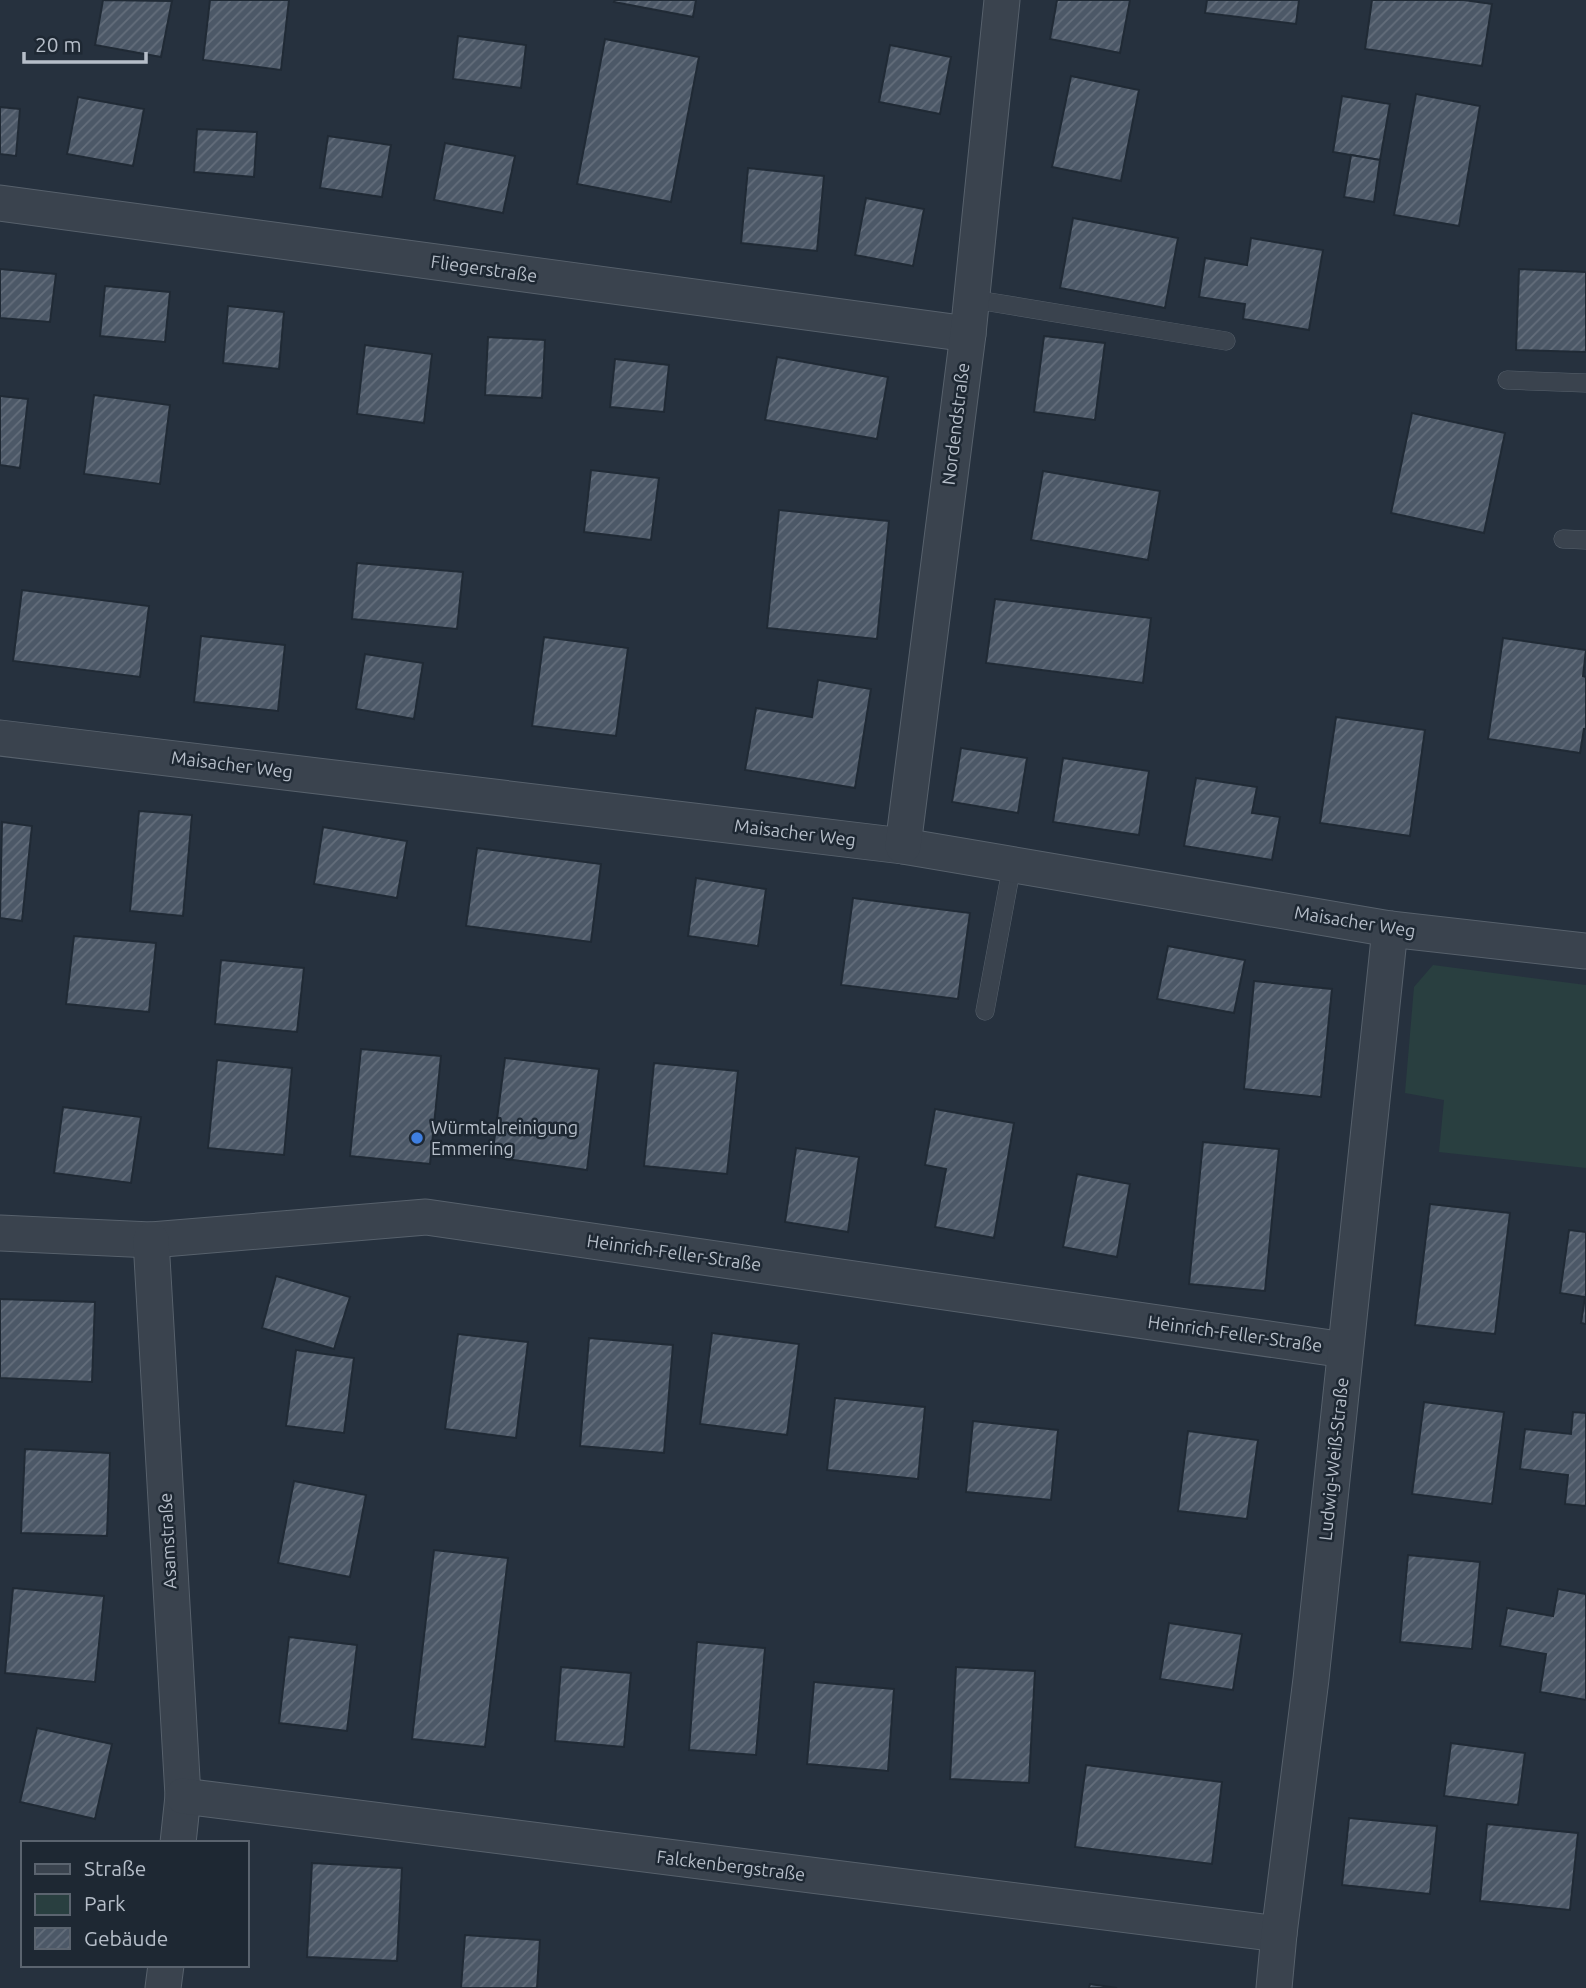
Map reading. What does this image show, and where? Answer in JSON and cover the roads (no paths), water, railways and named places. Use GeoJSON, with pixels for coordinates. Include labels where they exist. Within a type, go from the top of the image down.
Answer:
{"type":"FeatureCollection","features":[{"type":"Feature","properties":{"kind":"street","name":"Nordendstraße"},"geometry":{"type":"LineString","coordinates":[[902,846],[968,334],[1002,0]]}},
{"type":"Feature","properties":{"kind":"street","name":"Fliegerstraße"},"geometry":{"type":"LineString","coordinates":[[0,203],[968,334]]}},
{"type":"Feature","properties":{"kind":"street","name":"Maisacher Weg"},"geometry":{"type":"LineString","coordinates":[[0,738],[902,846],[1390,929],[1586,951]]}},
{"type":"Feature","properties":{"kind":"street","name":"Ludwig-Weiß-Straße"},"geometry":{"type":"LineString","coordinates":[[1274,1988],[1311,1678],[1390,929]]}},
{"type":"Feature","properties":{"kind":"street","name":"Heinrich-Feller-Straße"},"geometry":{"type":"LineString","coordinates":[[0,1233],[151,1240],[426,1217],[1345,1350]]}},
{"type":"Feature","properties":{"kind":"street","name":"Asamstraße"},"geometry":{"type":"LineString","coordinates":[[151,1240],[183,1796],[178,1841]]}},
{"type":"Feature","properties":{"kind":"street","name":"Falckenbergstraße"},"geometry":{"type":"LineString","coordinates":[[183,1796],[1279,1934]]}},
{"type":"Feature","properties":{"kind":"street"},"geometry":{"type":"LineString","coordinates":[[163,1988],[166,1967]]}},
{"type":"Feature","properties":{"kind":"lane"},"geometry":{"type":"LineString","coordinates":[[971,299],[1226,341]]}},
{"type":"Feature","properties":{"kind":"lane"},"geometry":{"type":"LineString","coordinates":[[1507,380],[1586,383]]}},
{"type":"Feature","properties":{"kind":"lane"},"geometry":{"type":"LineString","coordinates":[[1563,539],[1586,540]]}},
{"type":"Feature","properties":{"kind":"lane"},"geometry":{"type":"LineString","coordinates":[[985,1011],[1012,865]]}},
{"type":"Feature","properties":{"kind":"place","name":"Würmtalreinigung Emmering"},"geometry":{"type":"Point","coordinates":[417,1138]}}]}
